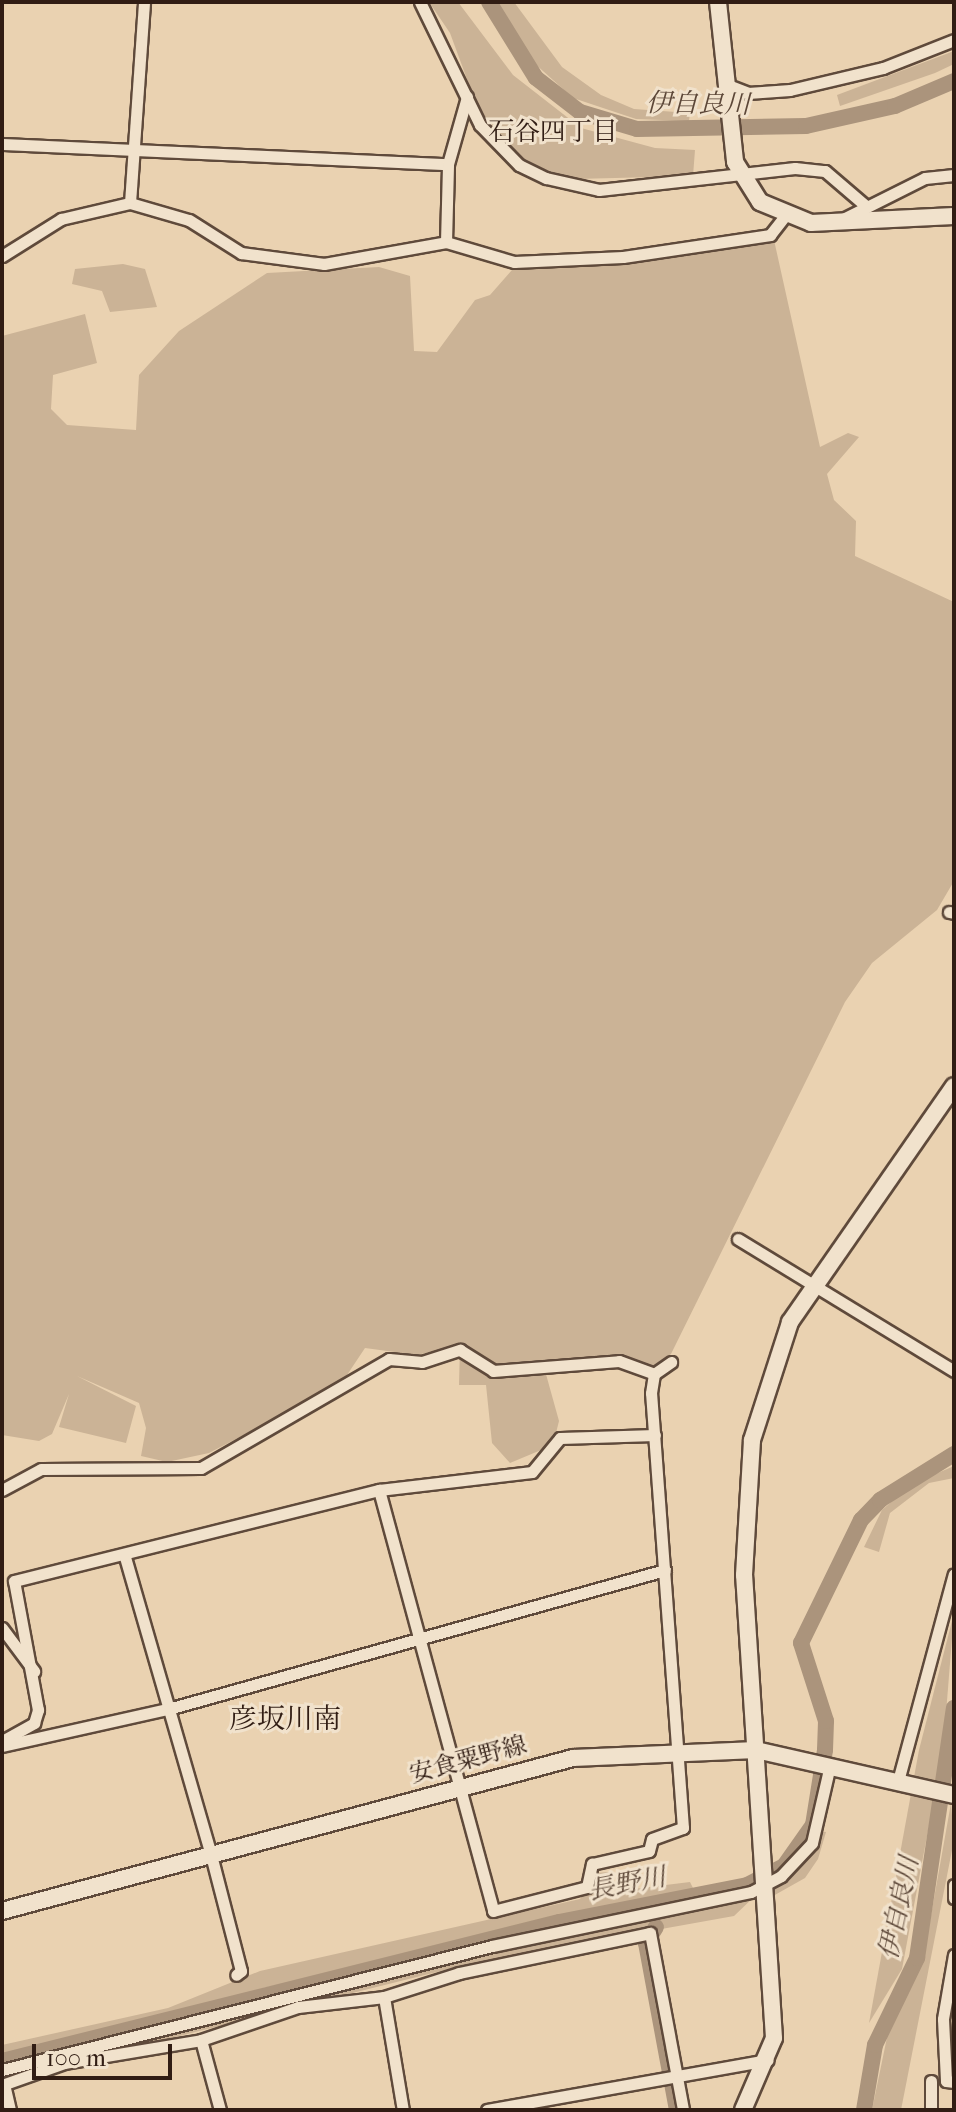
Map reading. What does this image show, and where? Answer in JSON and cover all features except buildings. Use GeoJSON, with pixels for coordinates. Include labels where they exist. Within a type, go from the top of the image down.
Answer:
{"type":"FeatureCollection","features":[{"type":"Feature","properties":{"kind":"street"},"geometry":{"type":"LineString","coordinates":[[130,203],[144,2]]}},
{"type":"Feature","properties":{"kind":"street"},"geometry":{"type":"LineString","coordinates":[[420,2],[467,97],[497,145],[567,187],[599,190],[740,174],[825,171],[867,207]]}},
{"type":"Feature","properties":{"kind":"street"},"geometry":{"type":"LineString","coordinates":[[718,2],[725,89],[740,174],[760,202],[785,216],[838,224],[954,216]]}},
{"type":"Feature","properties":{"kind":"street"},"geometry":{"type":"LineString","coordinates":[[725,89],[748,93],[790,90],[883,68],[954,40]]}},
{"type":"Feature","properties":{"kind":"street"},"geometry":{"type":"LineString","coordinates":[[446,242],[448,164],[467,97]]}},
{"type":"Feature","properties":{"kind":"street"},"geometry":{"type":"LineString","coordinates":[[2,144],[448,164]]}},
{"type":"Feature","properties":{"kind":"street"},"geometry":{"type":"LineString","coordinates":[[838,224],[925,178],[954,175]]}},
{"type":"Feature","properties":{"kind":"street"},"geometry":{"type":"LineString","coordinates":[[2,256],[61,219],[130,203],[189,220],[241,253],[269,259],[361,263],[446,242],[514,262],[623,257],[770,235],[785,216]]}},
{"type":"Feature","properties":{"kind":"street"},"geometry":{"type":"LineString","coordinates":[[743,2110],[769,2059],[765,1863],[744,1575],[747,1481],[762,1398],[790,1322],[954,1086]]}},
{"type":"Feature","properties":{"kind":"street"},"geometry":{"type":"LineString","coordinates":[[738,1239],[954,1371]]}},
{"type":"Feature","properties":{"kind":"street"},"geometry":{"type":"LineString","coordinates":[[2,1490],[41,1469],[201,1468],[389,1359],[422,1362],[460,1350],[493,1371],[619,1361],[654,1374]]}},
{"type":"Feature","properties":{"kind":"street"},"geometry":{"type":"LineString","coordinates":[[654,1374],[671,1362]]}},
{"type":"Feature","properties":{"kind":"street"},"geometry":{"type":"LineString","coordinates":[[379,1490],[493,1911],[587,1887],[592,1864],[649,1851],[652,1839],[683,1828],[680,1751],[655,1435],[654,1374]]}},
{"type":"Feature","properties":{"kind":"street"},"geometry":{"type":"LineString","coordinates":[[2,1744],[34,1723],[37,1674],[14,1581],[125,1557],[379,1490],[532,1472],[560,1438],[655,1435]]}},
{"type":"Feature","properties":{"kind":"street"},"geometry":{"type":"LineString","coordinates":[[125,1557],[211,1855],[241,1971],[236,1975]]}},
{"type":"Feature","properties":{"kind":"street"},"geometry":{"type":"LineString","coordinates":[[2,1744],[168,1709],[665,1570]]}},
{"type":"Feature","properties":{"kind":"street"},"geometry":{"type":"LineString","coordinates":[[902,1782],[954,1574]]}},
{"type":"Feature","properties":{"kind":"street"},"geometry":{"type":"LineString","coordinates":[[2,1628],[37,1674]]}},
{"type":"Feature","properties":{"kind":"street","name":"安食粟野線"},"geometry":{"type":"LineString","coordinates":[[2,1911],[573,1758],[756,1750],[954,1795]]}},
{"type":"Feature","properties":{"kind":"street"},"geometry":{"type":"LineString","coordinates":[[2,2070],[492,1946],[766,1883],[812,1843],[823,1764]]}},
{"type":"Feature","properties":{"kind":"street"},"geometry":{"type":"LineString","coordinates":[[954,1885],[954,1898]]}},
{"type":"Feature","properties":{"kind":"street"},"geometry":{"type":"LineString","coordinates":[[10,2110],[3,2084],[64,2063],[201,2040],[298,2007],[384,1997],[459,1973],[650,1933],[673,2077],[683,2110]]}},
{"type":"Feature","properties":{"kind":"street"},"geometry":{"type":"LineString","coordinates":[[954,1955],[943,2019],[946,2081],[954,2082]]}},
{"type":"Feature","properties":{"kind":"street"},"geometry":{"type":"LineString","coordinates":[[384,1997],[403,2110]]}},
{"type":"Feature","properties":{"kind":"street"},"geometry":{"type":"LineString","coordinates":[[201,2040],[220,2110]]}},
{"type":"Feature","properties":{"kind":"street"},"geometry":{"type":"LineString","coordinates":[[487,2110],[769,2059]]}},
{"type":"Feature","properties":{"kind":"street"},"geometry":{"type":"LineString","coordinates":[[931,2081],[931,2110]]}},
{"type":"Feature","properties":{"kind":"shaded area"},"geometry":{"type":"Polygon","coordinates":[[[429,2],[458,2],[513,75],[581,128],[655,148],[695,150],[693,176],[576,179],[528,165],[478,109],[450,33],[429,2]]]}},
{"type":"Feature","properties":{"kind":"shaded area"},"geometry":{"type":"Polygon","coordinates":[[[488,2],[514,2],[562,67],[601,95],[634,109],[690,113],[689,121],[636,119],[573,98],[523,53],[488,2]]]}},
{"type":"Feature","properties":{"kind":"shaded area"},"geometry":{"type":"Polygon","coordinates":[[[954,51],[954,64],[840,106],[837,95],[954,51]]]}},
{"type":"Feature","properties":{"kind":"shaded area"},"geometry":{"type":"Polygon","coordinates":[[[774,240],[820,447],[848,433],[859,437],[827,474],[834,500],[856,521],[855,556],[954,602],[954,881],[937,910],[872,963],[845,1002],[671,1354],[653,1368],[544,1367],[559,1421],[553,1445],[510,1463],[492,1443],[486,1385],[459,1385],[460,1345],[417,1355],[365,1348],[341,1384],[209,1453],[167,1462],[141,1456],[146,1428],[139,1403],[77,1376],[136,1406],[126,1443],[59,1427],[69,1394],[52,1434],[39,1441],[2,1435],[2,336],[85,314],[97,363],[53,375],[51,409],[67,425],[136,430],[139,375],[179,331],[267,273],[379,267],[410,276],[414,351],[437,352],[475,300],[490,295],[512,270],[547,260],[774,240]]]}},
{"type":"Feature","properties":{"kind":"shaded area"},"geometry":{"type":"Polygon","coordinates":[[[123,264],[145,269],[157,307],[110,312],[102,291],[72,284],[75,269],[123,264]]]}},
{"type":"Feature","properties":{"kind":"shaded area"},"geometry":{"type":"Polygon","coordinates":[[[954,1466],[954,1478],[929,1483],[890,1513],[879,1552],[864,1547],[882,1510],[912,1484],[954,1466]]]}},
{"type":"Feature","properties":{"kind":"shaded area"},"geometry":{"type":"Polygon","coordinates":[[[954,1613],[943,1751],[902,1969],[869,2023],[919,1750],[954,1613]]]}},
{"type":"Feature","properties":{"kind":"shaded area"},"geometry":{"type":"Polygon","coordinates":[[[951,1803],[954,1840],[901,2110],[872,2110],[892,2013],[925,1949],[951,1803]]]}},
{"type":"Feature","properties":{"kind":"shaded area"},"geometry":{"type":"Polygon","coordinates":[[[818,1831],[826,1832],[818,1859],[805,1878],[773,1896],[772,1887],[794,1870],[818,1831]]]}},
{"type":"Feature","properties":{"kind":"shaded area"},"geometry":{"type":"Polygon","coordinates":[[[610,1872],[617,1891],[690,1882],[696,1894],[263,1988],[191,2014],[2,2058],[2,2045],[168,2008],[260,1971],[580,1899],[596,1873],[610,1872]]]}},
{"type":"Feature","properties":{"kind":"shaded area"},"geometry":{"type":"Polygon","coordinates":[[[756,1895],[734,1916],[477,1962],[2,2080],[72,2051],[195,2030],[478,1955],[756,1895]]]}},
{"type":"Feature","properties":{"kind":"waterway","name":"伊自良川"},"geometry":{"type":"LineString","coordinates":[[489,2],[536,78],[580,112],[637,129],[806,126],[895,106],[954,81]]}},
{"type":"Feature","properties":{"kind":"waterway","name":"長野川"},"geometry":{"type":"LineString","coordinates":[[2,2061],[559,1922],[747,1885],[784,1866],[813,1825],[825,1750],[826,1721],[801,1643],[861,1520],[880,1500],[954,1454]]}},
{"type":"Feature","properties":{"kind":"waterway","name":"伊自良川"},"geometry":{"type":"LineString","coordinates":[[864,2110],[875,2045],[917,1958],[954,1708]]}},
{"type":"Feature","properties":{"kind":"waterway"},"geometry":{"type":"LineString","coordinates":[[656,1927],[646,1943],[677,2110]]}},
{"type":"Feature","properties":{"kind":"district","name":"石谷四丁目"},"geometry":{"type":"Point","coordinates":[553,132]}},
{"type":"Feature","properties":{"kind":"district","name":"彦坂川南"},"geometry":{"type":"Point","coordinates":[285,1719]}}]}
